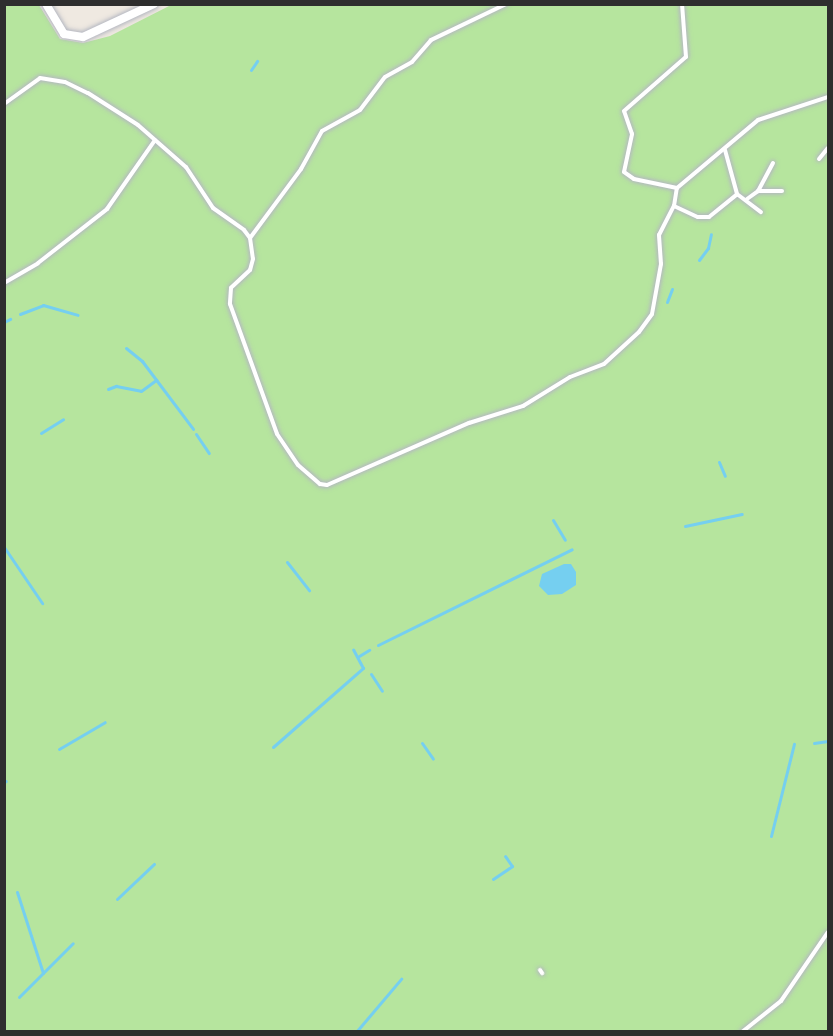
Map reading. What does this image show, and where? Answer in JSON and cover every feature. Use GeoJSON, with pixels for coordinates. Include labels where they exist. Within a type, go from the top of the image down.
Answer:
{"type":"FeatureCollection","features":[{"type":"Feature","properties":{"kind":"street"},"geometry":{"type":"LineString","coordinates":[[46,4],[64,34],[83,37],[154,4]]}},
{"type":"Feature","properties":{"kind":"lane"},"geometry":{"type":"LineString","coordinates":[[506,4],[431,40],[412,62],[385,77],[360,110],[322,131],[301,169],[250,238],[252,266],[231,288],[230,304],[277,434],[298,465],[320,484],[334,485],[468,423],[532,402],[614,356],[652,314],[661,264],[659,235],[674,206],[677,188],[764,117],[828,97]]}},
{"type":"Feature","properties":{"kind":"lane"},"geometry":{"type":"LineString","coordinates":[[677,188],[634,178],[624,172],[632,134],[624,111],[686,57],[682,4]]}},
{"type":"Feature","properties":{"kind":"lane"},"geometry":{"type":"LineString","coordinates":[[4,104],[36,79],[56,79],[96,98],[155,140],[194,176],[218,214],[250,238]]}},
{"type":"Feature","properties":{"kind":"lane"},"geometry":{"type":"LineString","coordinates":[[4,283],[38,263],[107,208],[155,140]]}},
{"type":"Feature","properties":{"kind":"lane"},"geometry":{"type":"LineString","coordinates":[[819,159],[828,148]]}},
{"type":"Feature","properties":{"kind":"lane"},"geometry":{"type":"LineString","coordinates":[[725,150],[737,194],[761,212]]}},
{"type":"Feature","properties":{"kind":"lane"},"geometry":{"type":"LineString","coordinates":[[747,200],[758,191],[774,164]]}},
{"type":"Feature","properties":{"kind":"lane"},"geometry":{"type":"LineString","coordinates":[[758,191],[782,191]]}},
{"type":"Feature","properties":{"kind":"lane"},"geometry":{"type":"LineString","coordinates":[[674,206],[698,217],[709,217],[737,194]]}},
{"type":"Feature","properties":{"kind":"lane"},"geometry":{"type":"LineString","coordinates":[[742,1032],[781,1002],[828,932]]}},
{"type":"Feature","properties":{"kind":"green space"},"geometry":{"type":"Polygon","coordinates":[[[5,5],[39,5],[60,39],[83,43],[110,36],[171,5],[828,5],[828,1031],[5,1032],[5,5]]]}},
{"type":"Feature","properties":{"kind":"water"},"geometry":{"type":"Polygon","coordinates":[[[564,564],[571,564],[576,572],[576,585],[562,594],[548,595],[539,586],[542,574],[564,564]]]}},
{"type":"Feature","properties":{"kind":"waterway"},"geometry":{"type":"LineString","coordinates":[[251,70],[257,61]]}},
{"type":"Feature","properties":{"kind":"waterway"},"geometry":{"type":"LineString","coordinates":[[699,260],[708,248],[711,234]]}},
{"type":"Feature","properties":{"kind":"waterway"},"geometry":{"type":"LineString","coordinates":[[667,302],[672,289]]}},
{"type":"Feature","properties":{"kind":"waterway"},"geometry":{"type":"LineString","coordinates":[[20,314],[43,305],[78,315]]}},
{"type":"Feature","properties":{"kind":"waterway"},"geometry":{"type":"LineString","coordinates":[[4,322],[10,319]]}},
{"type":"Feature","properties":{"kind":"waterway"},"geometry":{"type":"LineString","coordinates":[[126,348],[142,361],[193,429]]}},
{"type":"Feature","properties":{"kind":"waterway"},"geometry":{"type":"LineString","coordinates":[[108,389],[116,386],[141,391],[156,380]]}},
{"type":"Feature","properties":{"kind":"waterway"},"geometry":{"type":"LineString","coordinates":[[41,433],[63,419]]}},
{"type":"Feature","properties":{"kind":"waterway"},"geometry":{"type":"LineString","coordinates":[[196,434],[209,453]]}},
{"type":"Feature","properties":{"kind":"waterway"},"geometry":{"type":"LineString","coordinates":[[719,462],[725,476]]}},
{"type":"Feature","properties":{"kind":"waterway"},"geometry":{"type":"LineString","coordinates":[[685,526],[742,514]]}},
{"type":"Feature","properties":{"kind":"waterway"},"geometry":{"type":"LineString","coordinates":[[553,520],[565,540]]}},
{"type":"Feature","properties":{"kind":"waterway"},"geometry":{"type":"LineString","coordinates":[[4,547],[42,603]]}},
{"type":"Feature","properties":{"kind":"waterway"},"geometry":{"type":"LineString","coordinates":[[378,645],[572,549]]}},
{"type":"Feature","properties":{"kind":"waterway"},"geometry":{"type":"LineString","coordinates":[[287,562],[309,590]]}},
{"type":"Feature","properties":{"kind":"waterway"},"geometry":{"type":"LineString","coordinates":[[273,747],[363,668],[353,649]]}},
{"type":"Feature","properties":{"kind":"waterway"},"geometry":{"type":"LineString","coordinates":[[359,656],[369,650]]}},
{"type":"Feature","properties":{"kind":"waterway"},"geometry":{"type":"LineString","coordinates":[[371,674],[382,691]]}},
{"type":"Feature","properties":{"kind":"waterway"},"geometry":{"type":"LineString","coordinates":[[59,749],[105,722]]}},
{"type":"Feature","properties":{"kind":"waterway"},"geometry":{"type":"LineString","coordinates":[[814,743],[828,741]]}},
{"type":"Feature","properties":{"kind":"waterway"},"geometry":{"type":"LineString","coordinates":[[422,743],[433,759]]}},
{"type":"Feature","properties":{"kind":"waterway"},"geometry":{"type":"LineString","coordinates":[[771,836],[794,744]]}},
{"type":"Feature","properties":{"kind":"waterway"},"geometry":{"type":"LineString","coordinates":[[493,879],[512,866],[505,856]]}},
{"type":"Feature","properties":{"kind":"waterway"},"geometry":{"type":"LineString","coordinates":[[117,899],[154,864]]}},
{"type":"Feature","properties":{"kind":"waterway"},"geometry":{"type":"LineString","coordinates":[[17,892],[43,973]]}},
{"type":"Feature","properties":{"kind":"waterway"},"geometry":{"type":"LineString","coordinates":[[19,997],[73,943]]}},
{"type":"Feature","properties":{"kind":"waterway"},"geometry":{"type":"LineString","coordinates":[[356,1032],[401,979]]}}]}
